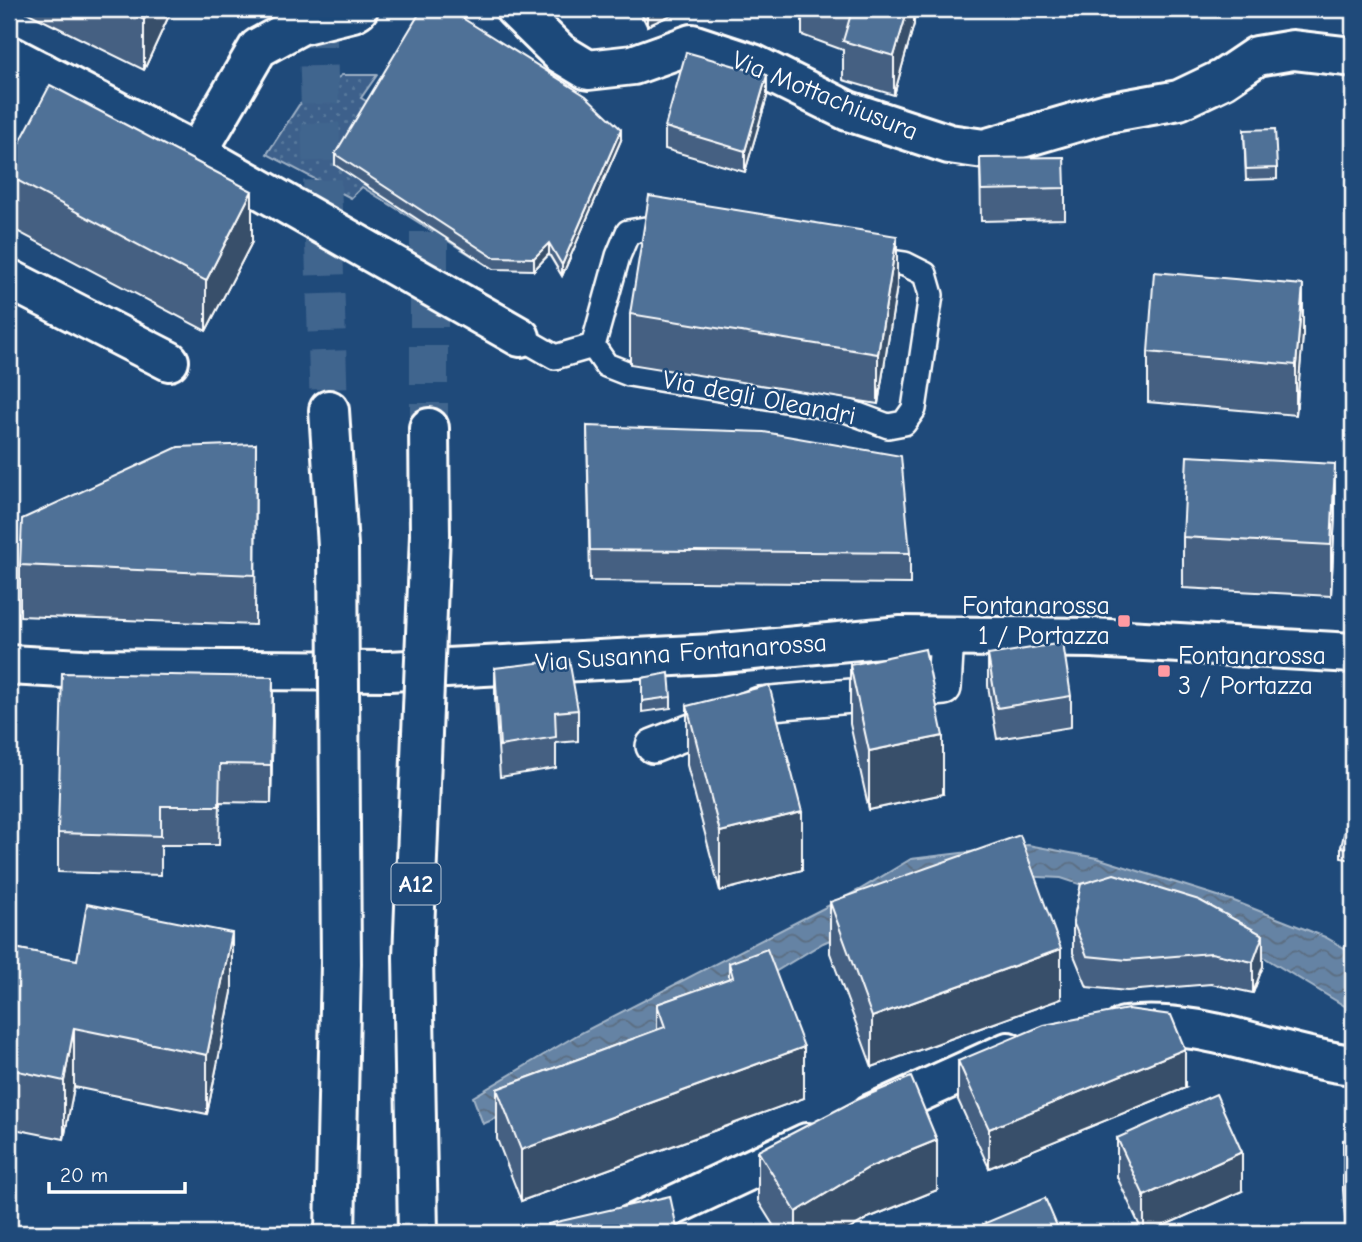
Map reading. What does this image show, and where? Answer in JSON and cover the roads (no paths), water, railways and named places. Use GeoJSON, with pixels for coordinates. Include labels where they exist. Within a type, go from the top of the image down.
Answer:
{"type":"FeatureCollection","features":[{"type":"Feature","properties":{"kind":"main road"},"geometry":{"type":"LineString","coordinates":[[197,153],[258,48],[300,25],[358,9]]}},
{"type":"Feature","properties":{"kind":"main road","name":"Via Mottachiusura"},"geometry":{"type":"LineString","coordinates":[[515,9],[560,53],[588,70],[633,65],[692,44],[753,64],[848,111],[949,144],[984,149],[1107,113],[1179,100],[1223,79],[1256,55],[1293,50],[1353,57]]}},
{"type":"Feature","properties":{"kind":"main road"},"geometry":{"type":"LineString","coordinates":[[9,55],[197,153],[520,337]]}},
{"type":"Feature","properties":{"kind":"main road"},"geometry":{"type":"LineString","coordinates":[[9,139],[42,72]]}},
{"type":"Feature","properties":{"kind":"main road"},"geometry":{"type":"LineString","coordinates":[[9,279],[169,361]]}},
{"type":"Feature","properties":{"kind":"main road"},"geometry":{"type":"LineString","coordinates":[[329,410],[338,545],[341,963],[335,1233]]}},
{"type":"Feature","properties":{"kind":"main road","name":"A12"},"geometry":{"type":"LineString","coordinates":[[418,1233],[413,957],[430,535],[429,428]]}},
{"type":"Feature","properties":{"kind":"main road","name":"Via Susanna Fontanarossa"},"geometry":{"type":"LineString","coordinates":[[9,665],[82,669],[389,671],[712,654],[901,636],[1092,638],[1353,653]]}},
{"type":"Feature","properties":{"kind":"main road"},"geometry":{"type":"LineString","coordinates":[[1084,1033],[1149,1024],[1237,1037],[1325,1062],[1353,1065]]}},
{"type":"Feature","properties":{"kind":"main road"},"geometry":{"type":"LineString","coordinates":[[615,1233],[1008,1052],[1046,1042]]}},
{"type":"Feature","properties":{"kind":"street"},"geometry":{"type":"LineString","coordinates":[[653,746],[760,704],[944,688],[947,636]]}},
{"type":"Feature","properties":{"kind":"lane","name":"Via degli Oleandri"},"geometry":{"type":"LineString","coordinates":[[656,227],[905,264],[925,274],[931,295],[914,409],[904,423],[888,426],[845,410],[629,374],[606,365],[593,346],[618,256],[628,232],[656,227]]}},
{"type":"Feature","properties":{"kind":"lane"},"geometry":{"type":"LineString","coordinates":[[520,337],[555,356],[593,346]]}},
{"type":"Feature","properties":{"kind":"water"},"geometry":{"type":"Polygon","coordinates":[[[1028,845],[1097,858],[1234,901],[1325,937],[1353,953],[1353,1011],[1247,947],[1202,924],[1061,878],[998,875],[910,905],[823,943],[735,996],[547,1097],[483,1124],[473,1097],[577,1035],[859,890],[911,859],[1028,845]]]}},
{"type":"Feature","properties":{"kind":"tunnel"},"geometry":{"type":"LineString","coordinates":[[317,9],[329,410]]}},
{"type":"Feature","properties":{"kind":"tunnel"},"geometry":{"type":"LineString","coordinates":[[429,175],[429,428]]}},
{"type":"Feature","properties":{"kind":"place","name":"Fontanarossa 1 / Portazza"},"geometry":{"type":"Point","coordinates":[1124,621]}},
{"type":"Feature","properties":{"kind":"place","name":"Fontanarossa 3 / Portazza"},"geometry":{"type":"Point","coordinates":[1164,671]}}]}
